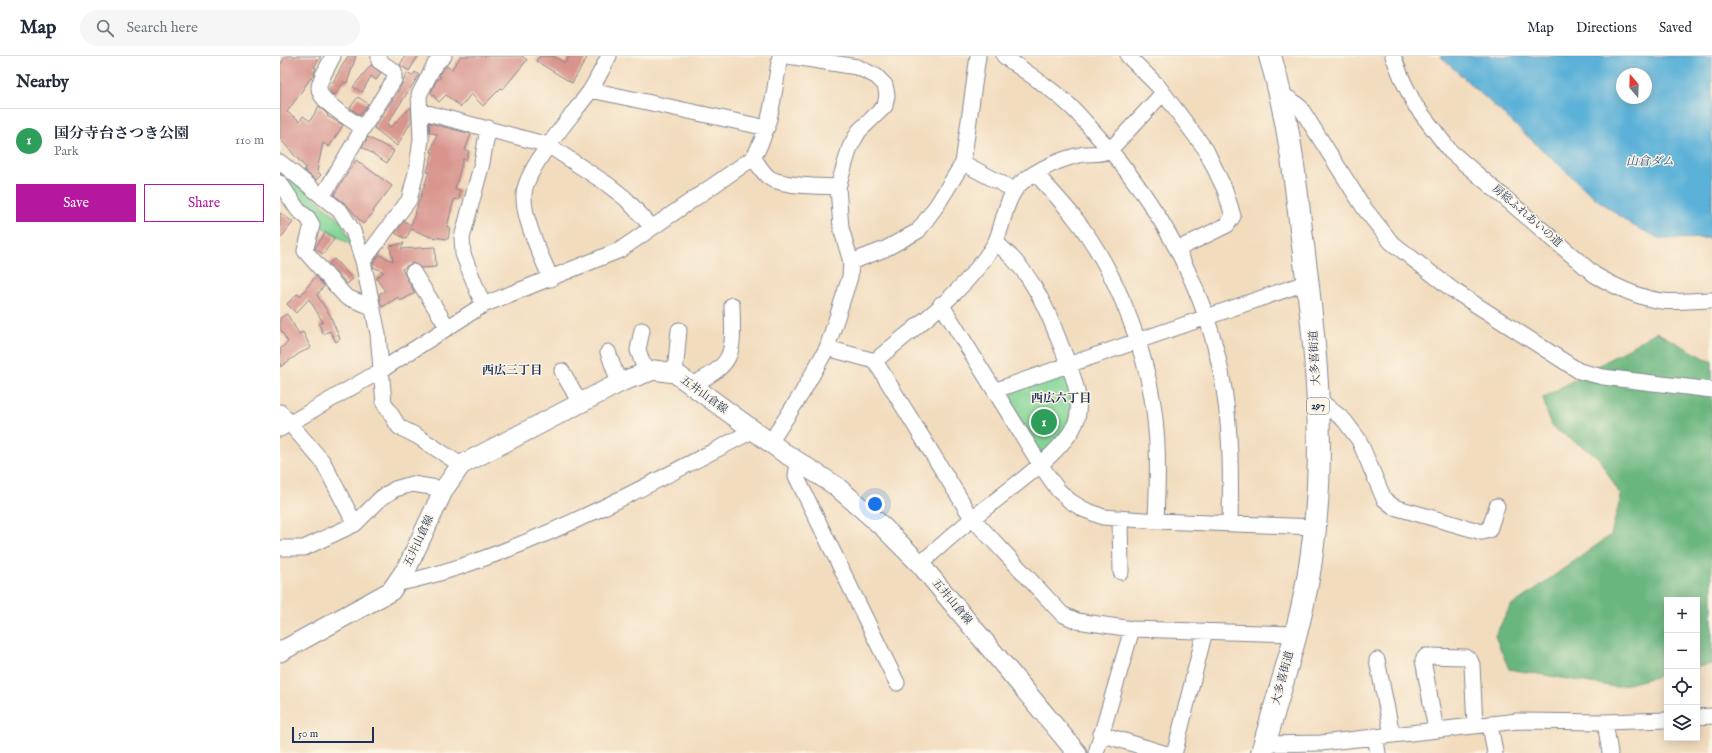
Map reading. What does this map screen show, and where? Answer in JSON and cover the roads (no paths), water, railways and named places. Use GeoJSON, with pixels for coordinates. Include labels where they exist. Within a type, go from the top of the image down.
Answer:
{"type":"FeatureCollection","features":[{"type":"Feature","properties":{"kind":"highway","name":"大多喜街道"},"geometry":{"type":"LineString","coordinates":[[1263,749],[1295,634],[1309,577],[1315,527],[1319,466],[1313,321],[1291,146],[1282,96],[1270,56]]}},
{"type":"Feature","properties":{"kind":"main road","name":"五井山倉線"},"geometry":{"type":"LineString","coordinates":[[280,652],[391,591],[408,566],[444,489],[461,465],[580,403],[619,384],[654,370],[675,373],[770,443],[836,486],[883,527],[920,564],[1077,753]]}},
{"type":"Feature","properties":{"kind":"street"},"geometry":{"type":"LineString","coordinates":[[333,56],[319,86],[320,94],[325,101],[363,128]]}},
{"type":"Feature","properties":{"kind":"street"},"geometry":{"type":"LineString","coordinates":[[322,197],[363,128],[394,80],[394,71],[379,61],[378,56]]}},
{"type":"Feature","properties":{"kind":"street"},"geometry":{"type":"LineString","coordinates":[[363,260],[409,200],[418,169],[421,139],[419,95],[435,64],[444,56]]}},
{"type":"Feature","properties":{"kind":"street"},"geometry":{"type":"LineString","coordinates":[[551,279],[532,232],[525,206],[525,185],[548,145],[590,90],[609,56]]}},
{"type":"Feature","properties":{"kind":"street"},"geometry":{"type":"LineString","coordinates":[[284,426],[380,371],[483,305],[551,279],[620,250],[753,158],[763,142],[767,128],[780,56]]}},
{"type":"Feature","properties":{"kind":"street"},"geometry":{"type":"LineString","coordinates":[[770,443],[802,393],[827,348],[850,277],[851,262],[841,228],[838,187],[850,147],[859,131],[885,106],[887,95],[885,85],[876,76],[857,67],[788,56]]}},
{"type":"Feature","properties":{"kind":"street"},"geometry":{"type":"LineString","coordinates":[[851,262],[885,249],[918,231],[938,205],[963,163],[978,56]]}},
{"type":"Feature","properties":{"kind":"street"},"geometry":{"type":"LineString","coordinates":[[1004,56],[1069,105],[1110,150],[1145,195],[1178,249],[1206,317],[1224,388],[1231,475],[1230,524]]}},
{"type":"Feature","properties":{"kind":"street"},"geometry":{"type":"LineString","coordinates":[[1128,56],[1163,93],[1206,150],[1225,190],[1233,216],[1227,225],[1178,249]]}},
{"type":"Feature","properties":{"kind":"street","name":"房総ふれあいの道"},"geometry":{"type":"LineString","coordinates":[[1393,56],[1402,81],[1415,105],[1450,151],[1596,275],[1614,286],[1631,293],[1662,301],[1712,300]]}},
{"type":"Feature","properties":{"kind":"street"},"geometry":{"type":"LineString","coordinates":[[590,90],[767,128]]}},
{"type":"Feature","properties":{"kind":"street"},"geometry":{"type":"LineString","coordinates":[[875,361],[942,304],[965,282],[982,262],[996,242],[1006,209],[1014,190],[1022,182],[1050,165],[1068,158],[1087,154],[1105,153],[1110,150],[1163,93]]}},
{"type":"Feature","properties":{"kind":"street"},"geometry":{"type":"LineString","coordinates":[[1282,96],[1290,99],[1300,107],[1364,208],[1391,242],[1453,290],[1579,371],[1603,377],[1712,390]]}},
{"type":"Feature","properties":{"kind":"street"},"geometry":{"type":"LineString","coordinates":[[420,111],[548,145],[613,189],[652,227]]}},
{"type":"Feature","properties":{"kind":"street"},"geometry":{"type":"LineString","coordinates":[[483,305],[462,254],[462,238],[482,163],[488,128]]}},
{"type":"Feature","properties":{"kind":"street"},"geometry":{"type":"LineString","coordinates":[[753,158],[768,177],[795,184],[838,187]]}},
{"type":"Feature","properties":{"kind":"street"},"geometry":{"type":"LineString","coordinates":[[280,162],[341,212],[353,231],[363,260],[378,334],[380,371],[384,403],[399,427],[417,436],[461,465]]}},
{"type":"Feature","properties":{"kind":"street"},"geometry":{"type":"LineString","coordinates":[[963,163],[1014,190]]}},
{"type":"Feature","properties":{"kind":"street"},"geometry":{"type":"LineString","coordinates":[[1036,174],[1075,218],[1103,261],[1138,340],[1150,386],[1156,429],[1158,466],[1156,521]]}},
{"type":"Feature","properties":{"kind":"street"},"geometry":{"type":"LineString","coordinates":[[280,183],[298,210],[308,218],[312,225],[306,251],[346,297],[372,307]]}},
{"type":"Feature","properties":{"kind":"street"},"geometry":{"type":"LineString","coordinates":[[920,564],[972,518],[1040,464],[1065,440],[1077,418],[1077,390],[1069,364],[1038,295],[1016,262],[996,242]]}},
{"type":"Feature","properties":{"kind":"street"},"geometry":{"type":"LineString","coordinates":[[413,272],[448,328]]}},
{"type":"Feature","properties":{"kind":"street"},"geometry":{"type":"LineString","coordinates":[[996,390],[1308,282]]}},
{"type":"Feature","properties":{"kind":"street"},"geometry":{"type":"LineString","coordinates":[[942,304],[1040,464],[1058,490],[1070,501],[1083,509],[1103,517],[1156,521],[1315,527]]}},
{"type":"Feature","properties":{"kind":"street"},"geometry":{"type":"LineString","coordinates":[[691,385],[711,376],[725,365],[732,350],[732,305]]}},
{"type":"Feature","properties":{"kind":"street"},"geometry":{"type":"LineString","coordinates":[[642,330],[638,350],[646,373]]}},
{"type":"Feature","properties":{"kind":"street"},"geometry":{"type":"LineString","coordinates":[[675,373],[679,330]]}},
{"type":"Feature","properties":{"kind":"street"},"geometry":{"type":"LineString","coordinates":[[827,348],[875,361],[972,518],[1062,614],[1077,621],[1132,629],[1295,634]]}},
{"type":"Feature","properties":{"kind":"street"},"geometry":{"type":"LineString","coordinates":[[608,352],[619,384]]}},
{"type":"Feature","properties":{"kind":"street"},"geometry":{"type":"LineString","coordinates":[[562,371],[580,403]]}},
{"type":"Feature","properties":{"kind":"street"},"geometry":{"type":"LineString","coordinates":[[1317,398],[1344,420],[1359,440],[1384,499],[1394,507],[1482,532],[1489,530],[1497,506]]}},
{"type":"Feature","properties":{"kind":"street"},"geometry":{"type":"LineString","coordinates":[[280,412],[284,426],[323,462],[355,524]]}},
{"type":"Feature","properties":{"kind":"street"},"geometry":{"type":"LineString","coordinates":[[395,584],[434,576],[507,550],[576,521],[754,430]]}},
{"type":"Feature","properties":{"kind":"street"},"geometry":{"type":"LineString","coordinates":[[798,462],[796,476],[897,683]]}},
{"type":"Feature","properties":{"kind":"street"},"geometry":{"type":"LineString","coordinates":[[280,548],[304,548],[355,524],[381,498],[395,489],[412,484],[444,489]]}},
{"type":"Feature","properties":{"kind":"street"},"geometry":{"type":"LineString","coordinates":[[1120,518],[1121,572]]}},
{"type":"Feature","properties":{"kind":"street"},"geometry":{"type":"LineString","coordinates":[[1096,753],[1132,629]]}},
{"type":"Feature","properties":{"kind":"street"},"geometry":{"type":"LineString","coordinates":[[1169,753],[1175,750],[1206,631]]}},
{"type":"Feature","properties":{"kind":"street"},"geometry":{"type":"LineString","coordinates":[[1436,730],[1423,660],[1426,656],[1464,657],[1470,660],[1472,665],[1474,726]]}},
{"type":"Feature","properties":{"kind":"street"},"geometry":{"type":"LineString","coordinates":[[1377,660],[1392,734]]}},
{"type":"Feature","properties":{"kind":"street"},"geometry":{"type":"LineString","coordinates":[[1263,749],[1518,721],[1605,722],[1664,720]]}},
{"type":"Feature","properties":{"kind":"street"},"geometry":{"type":"LineString","coordinates":[[1605,722],[1610,753]]}},
{"type":"Feature","properties":{"kind":"street"},"geometry":{"type":"LineString","coordinates":[[1490,724],[1495,753]]}},
{"type":"Feature","properties":{"kind":"street"},"geometry":{"type":"LineString","coordinates":[[1102,734],[1164,753]]}},
{"type":"Feature","properties":{"kind":"street"},"geometry":{"type":"LineString","coordinates":[[1374,736],[1378,753]]}},
{"type":"Feature","properties":{"kind":"water","name":"山倉ダム"},"geometry":{"type":"Polygon","coordinates":[[[1440,56],[1712,56],[1712,238],[1661,239],[1632,225],[1594,197],[1440,56]]]}},
{"type":"Feature","properties":{"kind":"place","name":"国分寺台さつき公園"},"geometry":{"type":"Point","coordinates":[1044,422]}},
{"type":"Feature","properties":{"kind":"district","name":"西広三丁目"},"geometry":{"type":"Point","coordinates":[512,370]}},
{"type":"Feature","properties":{"kind":"district","name":"西広六丁目"},"geometry":{"type":"Point","coordinates":[1061,398]}}]}
